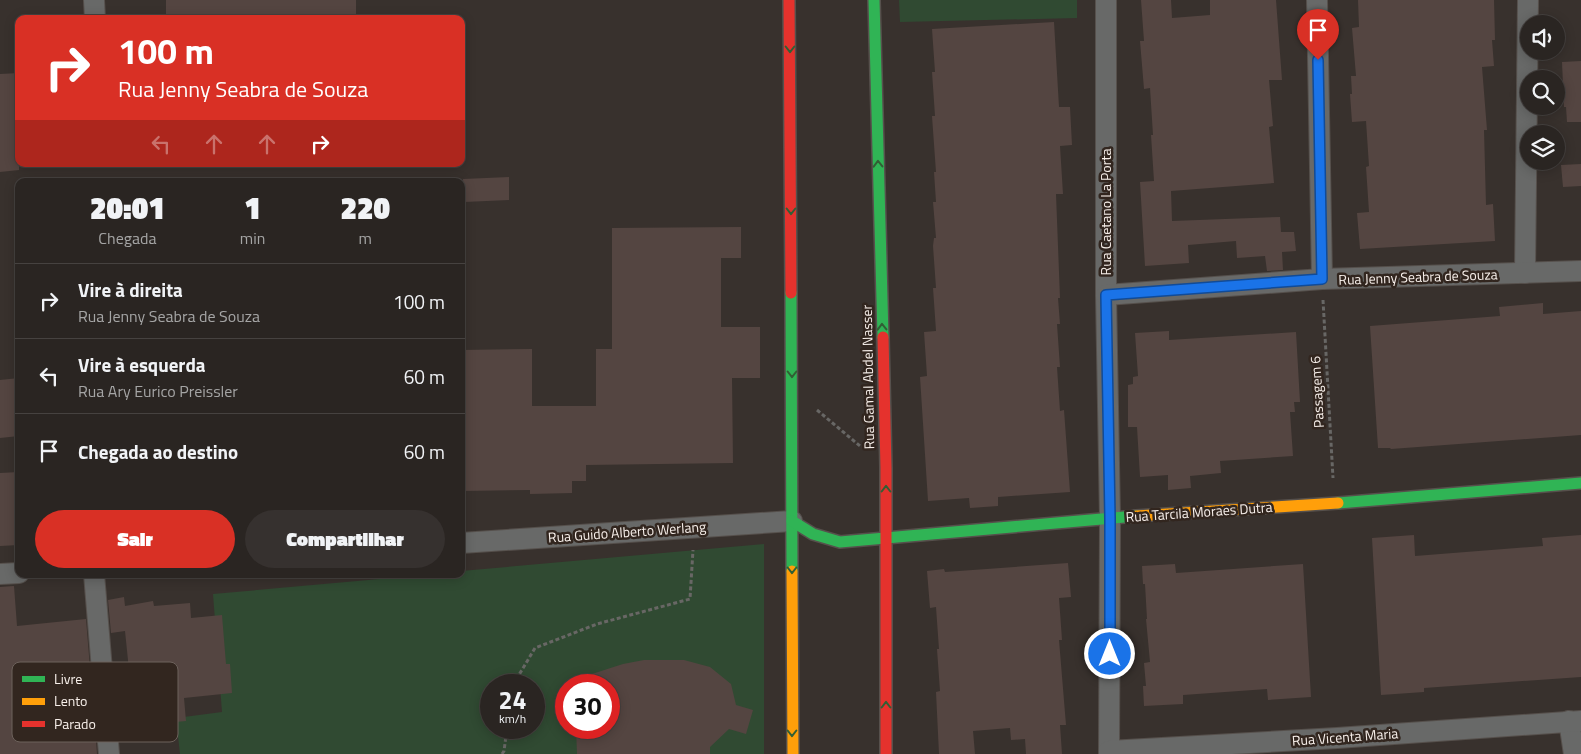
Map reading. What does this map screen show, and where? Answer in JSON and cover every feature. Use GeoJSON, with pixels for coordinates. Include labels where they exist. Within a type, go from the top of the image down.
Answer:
{"type":"FeatureCollection","features":[{"type":"Feature","properties":{"kind":"street"},"geometry":{"type":"LineString","coordinates":[[94,0],[95,15]]}},
{"type":"Feature","properties":{"kind":"street"},"geometry":{"type":"LineString","coordinates":[[789,0],[792,754]]}},
{"type":"Feature","properties":{"kind":"street","name":"Rua Gamal Abdel Nasser"},"geometry":{"type":"LineString","coordinates":[[874,0],[886,468],[886,754]]}},
{"type":"Feature","properties":{"kind":"street","name":"Rua Caetano La Porta"},"geometry":{"type":"LineString","coordinates":[[1106,0],[1106,295],[1110,518],[1109,753]]}},
{"type":"Feature","properties":{"kind":"street"},"geometry":{"type":"LineString","coordinates":[[1317,0],[1322,279]]}},
{"type":"Feature","properties":{"kind":"street"},"geometry":{"type":"LineString","coordinates":[[1525,273],[1528,0]]}},
{"type":"Feature","properties":{"kind":"street","name":"Rua Jenny Seabra de Souza"},"geometry":{"type":"LineString","coordinates":[[1106,295],[1322,279],[1581,271]]}},
{"type":"Feature","properties":{"kind":"street","name":"Rua Tarcila Moraes Dutra"},"geometry":{"type":"LineString","coordinates":[[792,521],[813,534],[840,542],[1110,518],[1335,503],[1581,483]]}},
{"type":"Feature","properties":{"kind":"street","name":"Rua Guido Alberto Werlang"},"geometry":{"type":"LineString","coordinates":[[465,543],[792,521]]}},
{"type":"Feature","properties":{"kind":"street"},"geometry":{"type":"LineString","coordinates":[[0,574],[15,572]]}},
{"type":"Feature","properties":{"kind":"street"},"geometry":{"type":"LineString","coordinates":[[94,578],[102,662]]}},
{"type":"Feature","properties":{"kind":"street"},"geometry":{"type":"LineString","coordinates":[[1574,754],[1575,721]]}},
{"type":"Feature","properties":{"kind":"street","name":"Rua Vicenta Maria"},"geometry":{"type":"LineString","coordinates":[[1109,753],[1338,746],[1575,721]]}},
{"type":"Feature","properties":{"kind":"path","name":"Passagem 6"},"geometry":{"type":"LineString","coordinates":[[1322,279],[1335,503]]}},
{"type":"Feature","properties":{"kind":"path"},"geometry":{"type":"LineString","coordinates":[[792,388],[886,468]]}},
{"type":"Feature","properties":{"kind":"path"},"geometry":{"type":"LineString","coordinates":[[520,674],[535,648],[598,624],[690,599],[695,527]]}},
{"type":"Feature","properties":{"kind":"path"},"geometry":{"type":"LineString","coordinates":[[502,754],[506,739]]}},
{"type":"Feature","properties":{"kind":"green space"},"geometry":{"type":"Polygon","coordinates":[[[899,0],[1077,0],[1077,18],[900,22],[899,0]]]}},
{"type":"Feature","properties":{"kind":"green space"},"geometry":{"type":"Polygon","coordinates":[[[764,544],[764,754],[180,754],[178,718],[222,712],[213,594],[391,578],[465,578],[465,571],[764,544]]]}},
{"type":"Feature","properties":{"kind":"building"},"geometry":{"type":"Polygon","coordinates":[[[166,0],[356,0],[356,15],[166,15],[166,0]]]}},
{"type":"Feature","properties":{"kind":"building"},"geometry":{"type":"Polygon","coordinates":[[[1141,0],[1171,0],[1172,18],[1210,15],[1210,0],[1276,0],[1282,80],[1269,80],[1273,126],[1269,127],[1274,183],[1171,191],[1172,221],[1280,217],[1281,232],[1294,232],[1296,251],[1282,252],[1283,270],[1267,271],[1265,256],[1237,258],[1236,241],[1188,245],[1189,263],[1145,266],[1140,182],[1154,181],[1150,88],[1144,89],[1140,41],[1144,41],[1141,0]]]}},
{"type":"Feature","properties":{"kind":"building"},"geometry":{"type":"Polygon","coordinates":[[[1358,0],[1494,0],[1495,40],[1492,40],[1494,66],[1482,67],[1487,130],[1484,130],[1486,205],[1493,204],[1495,241],[1360,249],[1357,213],[1369,212],[1366,167],[1369,166],[1366,121],[1352,122],[1350,94],[1352,94],[1351,76],[1356,76],[1352,28],[1359,27],[1358,0]]]}},
{"type":"Feature","properties":{"kind":"building"},"geometry":{"type":"Polygon","coordinates":[[[1054,22],[1059,107],[1070,107],[1072,145],[1060,146],[1063,194],[1056,194],[1060,298],[1058,298],[1060,324],[1057,324],[1060,367],[1057,367],[1060,411],[1064,410],[1070,492],[998,497],[998,506],[970,508],[969,498],[928,501],[920,377],[927,376],[924,332],[936,331],[933,288],[936,288],[933,246],[934,238],[936,238],[933,202],[936,202],[934,172],[936,172],[932,116],[935,116],[932,72],[935,72],[932,29],[1054,22]]]}},
{"type":"Feature","properties":{"kind":"building"},"geometry":{"type":"Polygon","coordinates":[[[1581,61],[1581,122],[1567,122],[1565,70],[1562,70],[1562,62],[1581,61]]]}},
{"type":"Feature","properties":{"kind":"building"},"geometry":{"type":"Polygon","coordinates":[[[15,73],[15,167],[19,167],[19,170],[0,172],[0,74],[15,73]]]}},
{"type":"Feature","properties":{"kind":"building"},"geometry":{"type":"Polygon","coordinates":[[[1581,164],[1581,186],[1563,187],[1561,170],[1565,170],[1565,165],[1581,164]]]}},
{"type":"Feature","properties":{"kind":"building"},"geometry":{"type":"Polygon","coordinates":[[[509,177],[509,200],[465,202],[465,179],[509,177]]]}},
{"type":"Feature","properties":{"kind":"building"},"geometry":{"type":"Polygon","coordinates":[[[741,227],[741,258],[721,258],[721,327],[760,327],[760,378],[732,378],[733,463],[586,465],[586,481],[572,481],[572,493],[530,494],[530,490],[465,491],[465,350],[532,349],[532,406],[596,406],[596,349],[612,349],[612,228],[741,227]]]}},
{"type":"Feature","properties":{"kind":"building"},"geometry":{"type":"Polygon","coordinates":[[[1543,303],[1543,314],[1581,311],[1581,435],[1391,449],[1378,448],[1370,326],[1500,316],[1499,307],[1543,303]]]}},
{"type":"Feature","properties":{"kind":"building"},"geometry":{"type":"Polygon","coordinates":[[[1169,331],[1169,340],[1296,332],[1300,402],[1294,402],[1295,412],[1290,412],[1293,456],[1220,461],[1221,473],[1190,476],[1191,488],[1168,490],[1168,475],[1140,477],[1137,427],[1128,427],[1128,385],[1133,384],[1133,377],[1138,376],[1135,333],[1169,331]]]}},
{"type":"Feature","properties":{"kind":"building"},"geometry":{"type":"Polygon","coordinates":[[[15,378],[15,436],[0,438],[0,380],[15,378]]]}},
{"type":"Feature","properties":{"kind":"building"},"geometry":{"type":"Polygon","coordinates":[[[15,472],[15,545],[0,546],[0,473],[15,472]]]}},
{"type":"Feature","properties":{"kind":"building"},"geometry":{"type":"Polygon","coordinates":[[[1414,535],[1415,556],[1543,546],[1542,538],[1581,535],[1581,677],[1424,688],[1424,692],[1381,695],[1372,538],[1414,535]]]}},
{"type":"Feature","properties":{"kind":"building"},"geometry":{"type":"Polygon","coordinates":[[[1068,563],[1071,597],[1059,598],[1062,640],[1059,640],[1066,725],[1060,725],[1062,754],[1026,754],[1025,739],[1011,740],[1010,728],[973,731],[975,754],[939,754],[936,692],[940,691],[937,649],[939,649],[936,607],[930,608],[927,571],[944,569],[945,572],[1068,563]]]}},
{"type":"Feature","properties":{"kind":"building"},"geometry":{"type":"Polygon","coordinates":[[[1175,564],[1176,573],[1303,564],[1311,697],[1268,700],[1267,689],[1183,695],[1183,704],[1144,706],[1143,686],[1146,686],[1144,663],[1150,662],[1142,566],[1175,564]]]}},
{"type":"Feature","properties":{"kind":"building"},"geometry":{"type":"Polygon","coordinates":[[[14,586],[17,626],[86,619],[90,662],[12,662],[12,742],[96,742],[97,754],[0,754],[0,587],[14,586]]]}},
{"type":"Feature","properties":{"kind":"building"},"geometry":{"type":"Polygon","coordinates":[[[124,597],[125,606],[153,601],[154,606],[190,603],[191,618],[222,615],[226,664],[230,664],[232,693],[184,698],[186,721],[178,722],[178,662],[128,662],[125,631],[111,633],[108,600],[124,597]]]}},
{"type":"Feature","properties":{"kind":"building"},"geometry":{"type":"Polygon","coordinates":[[[644,660],[684,660],[710,667],[731,684],[736,705],[753,710],[746,734],[729,729],[710,747],[710,754],[577,754],[576,739],[620,739],[620,674],[592,674],[623,664],[644,660]]]}},
{"type":"Feature","properties":{"kind":"traffic: fast"},"geometry":{"type":"LineString","coordinates":[[874,0],[883,337]]}},
{"type":"Feature","properties":{"kind":"traffic: fast"},"geometry":{"type":"LineString","coordinates":[[791,293],[792,571]]}},
{"type":"Feature","properties":{"kind":"traffic: fast"},"geometry":{"type":"LineString","coordinates":[[1338,503],[1581,483]]}},
{"type":"Feature","properties":{"kind":"traffic: fast"},"geometry":{"type":"LineString","coordinates":[[792,521],[813,534],[840,542],[1136,516]]}},
{"type":"Feature","properties":{"kind":"traffic: slow"},"geometry":{"type":"LineString","coordinates":[[1136,516],[1338,503]]}},
{"type":"Feature","properties":{"kind":"traffic: slow"},"geometry":{"type":"LineString","coordinates":[[792,571],[793,754]]}},
{"type":"Feature","properties":{"kind":"traffic: jam"},"geometry":{"type":"LineString","coordinates":[[789,0],[791,293]]}},
{"type":"Feature","properties":{"kind":"traffic: jam"},"geometry":{"type":"LineString","coordinates":[[883,337],[886,468],[886,754]]}},
{"type":"Feature","properties":{"kind":"route"},"geometry":{"type":"LineString","coordinates":[[1110,654],[1110,518],[1106,295],[1322,279],[1318,60]]}}]}
